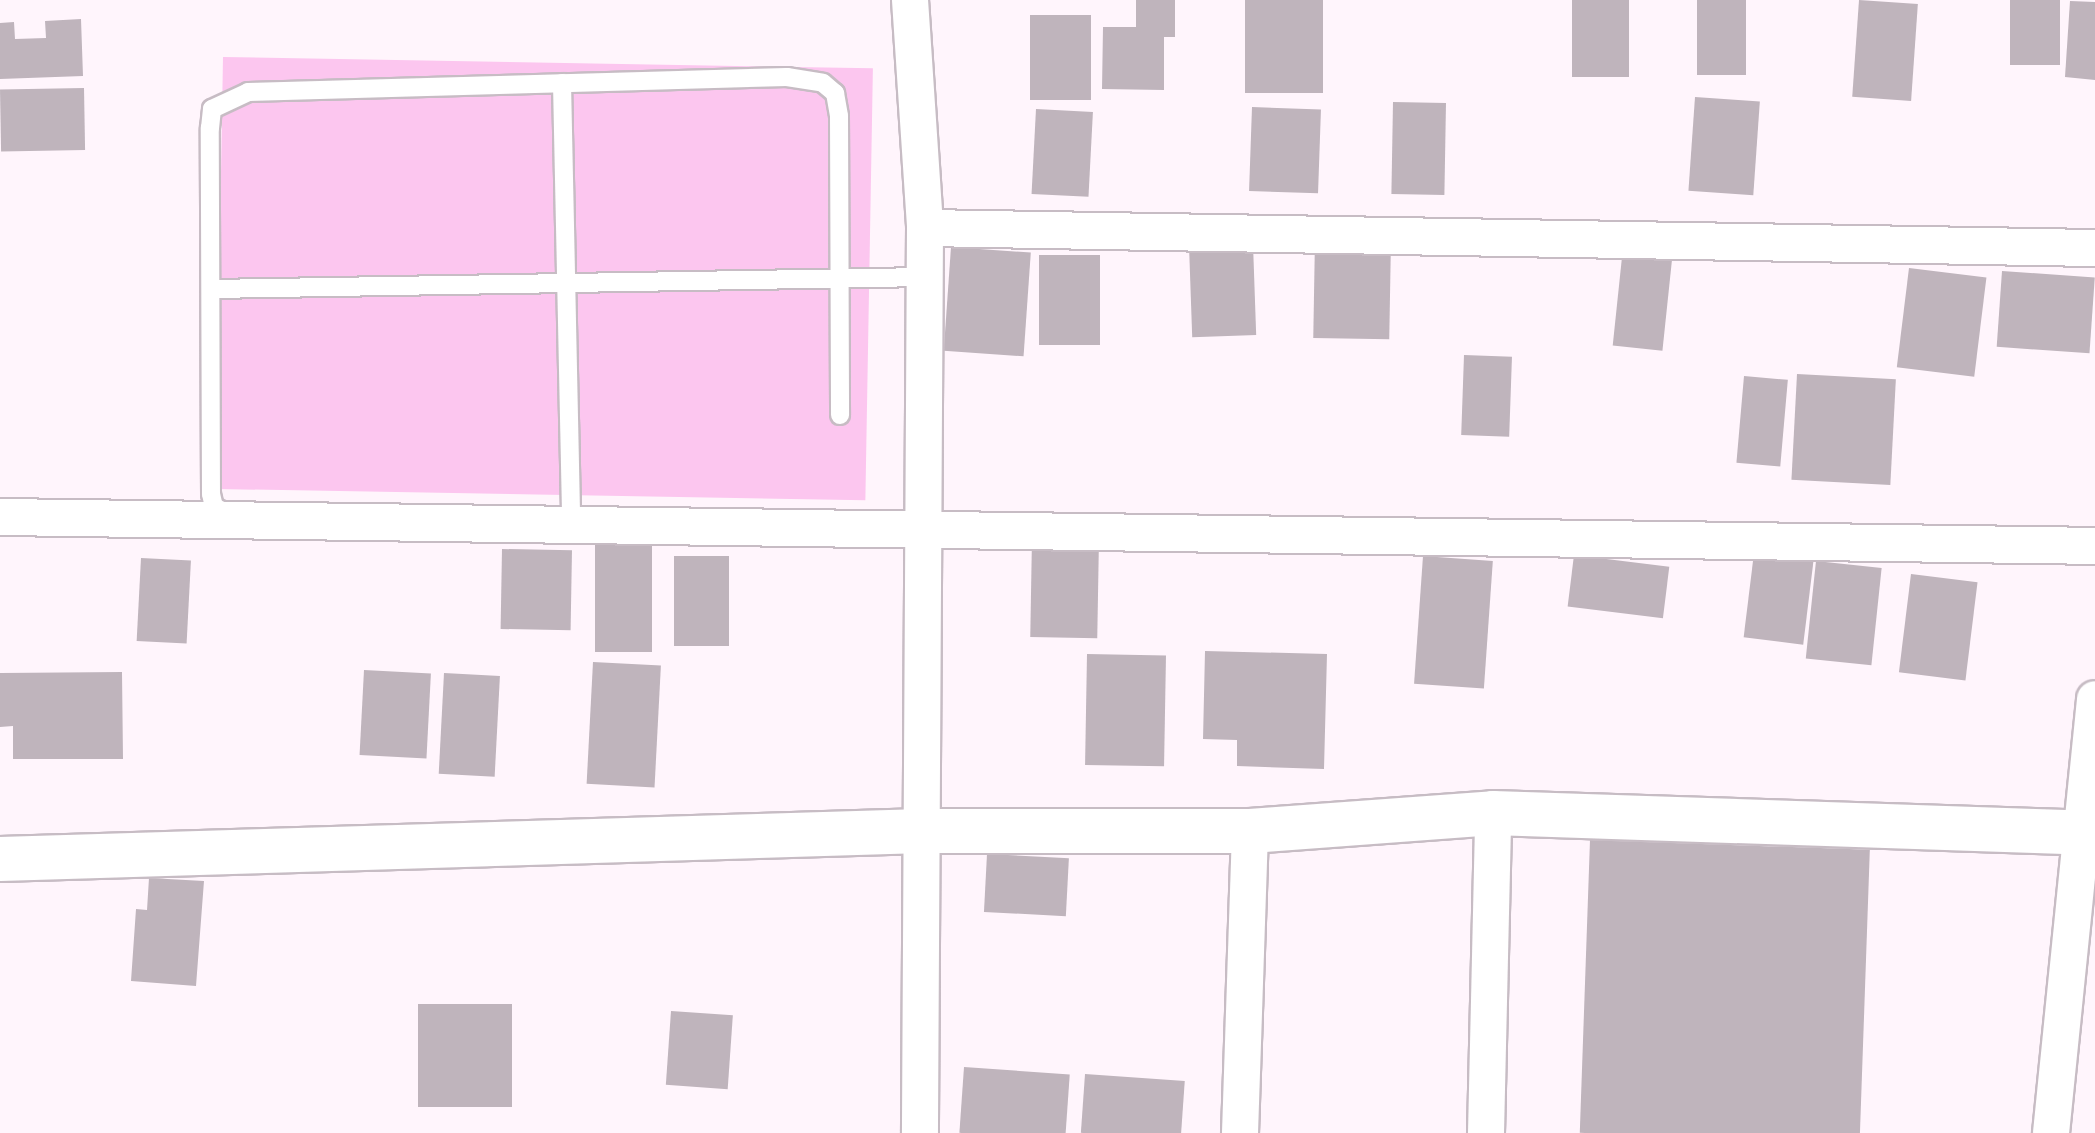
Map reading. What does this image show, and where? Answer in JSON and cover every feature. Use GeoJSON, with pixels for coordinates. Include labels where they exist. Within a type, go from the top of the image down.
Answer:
{"type":"FeatureCollection","features":[{"type":"Feature","properties":{"kind":"street"},"geometry":{"type":"LineString","coordinates":[[910,0],[925,228],[926,525],[920,1133]]}},
{"type":"Feature","properties":{"kind":"street"},"geometry":{"type":"LineString","coordinates":[[925,228],[2095,248]]}},
{"type":"Feature","properties":{"kind":"street"},"geometry":{"type":"LineString","coordinates":[[0,517],[926,525],[2095,546]]}},
{"type":"Feature","properties":{"kind":"street"},"geometry":{"type":"LineString","coordinates":[[2051,1133],[2088,832],[2095,699]]}},
{"type":"Feature","properties":{"kind":"street"},"geometry":{"type":"LineString","coordinates":[[0,859],[923,831],[1250,831],[1493,813],[2088,832]]}},
{"type":"Feature","properties":{"kind":"street"},"geometry":{"type":"LineString","coordinates":[[1486,1133],[1493,813]]}},
{"type":"Feature","properties":{"kind":"street"},"geometry":{"type":"LineString","coordinates":[[1240,1133],[1250,831]]}},
{"type":"Feature","properties":{"kind":"lane"},"geometry":{"type":"LineString","coordinates":[[814,511],[221,513],[211,494],[211,118],[223,98],[787,77],[823,83],[835,93],[839,116],[840,415]]}},
{"type":"Feature","properties":{"kind":"lane"},"geometry":{"type":"LineString","coordinates":[[562,83],[571,513]]}},
{"type":"Feature","properties":{"kind":"lane"},"geometry":{"type":"LineString","coordinates":[[211,289],[924,277]]}},
{"type":"Feature","properties":{"kind":"shaded area"},"geometry":{"type":"Polygon","coordinates":[[[223,57],[873,68],[865,500],[215,489],[223,57]]]}},
{"type":"Feature","properties":{"kind":"building"},"geometry":{"type":"Polygon","coordinates":[[[1136,0],[1175,0],[1175,37],[1164,37],[1164,90],[1102,89],[1103,27],[1136,27],[1136,0]]]}},
{"type":"Feature","properties":{"kind":"building"},"geometry":{"type":"Polygon","coordinates":[[[1245,0],[1323,0],[1323,93],[1245,93],[1245,0]]]}},
{"type":"Feature","properties":{"kind":"building"},"geometry":{"type":"Polygon","coordinates":[[[1572,0],[1629,0],[1629,77],[1572,77],[1572,0]]]}},
{"type":"Feature","properties":{"kind":"building"},"geometry":{"type":"Polygon","coordinates":[[[1697,0],[1746,0],[1746,75],[1697,75],[1697,0]]]}},
{"type":"Feature","properties":{"kind":"building"},"geometry":{"type":"Polygon","coordinates":[[[1859,0],[1918,4],[1911,101],[1852,97],[1859,0]]]}},
{"type":"Feature","properties":{"kind":"building"},"geometry":{"type":"Polygon","coordinates":[[[2010,0],[2060,0],[2060,65],[2010,65],[2010,0]]]}},
{"type":"Feature","properties":{"kind":"building"},"geometry":{"type":"Polygon","coordinates":[[[2070,1],[2095,2],[2095,80],[2065,77],[2070,1]]]}},
{"type":"Feature","properties":{"kind":"building"},"geometry":{"type":"Polygon","coordinates":[[[1030,15],[1091,15],[1091,100],[1030,100],[1030,15]]]}},
{"type":"Feature","properties":{"kind":"building"},"geometry":{"type":"Polygon","coordinates":[[[81,19],[83,76],[0,79],[0,23],[14,22],[15,39],[46,38],[45,21],[81,19]]]}},
{"type":"Feature","properties":{"kind":"building"},"geometry":{"type":"Polygon","coordinates":[[[84,88],[85,150],[1,151],[0,89],[84,88]]]}},
{"type":"Feature","properties":{"kind":"building"},"geometry":{"type":"Polygon","coordinates":[[[1695,97],[1760,102],[1753,195],[1688,191],[1695,97]]]}},
{"type":"Feature","properties":{"kind":"building"},"geometry":{"type":"Polygon","coordinates":[[[1393,102],[1446,103],[1444,195],[1391,194],[1393,102]]]}},
{"type":"Feature","properties":{"kind":"building"},"geometry":{"type":"Polygon","coordinates":[[[1252,107],[1321,109],[1318,193],[1249,191],[1252,107]]]}},
{"type":"Feature","properties":{"kind":"building"},"geometry":{"type":"Polygon","coordinates":[[[1036,109],[1093,112],[1088,197],[1032,194],[1036,109]]]}},
{"type":"Feature","properties":{"kind":"building"},"geometry":{"type":"Polygon","coordinates":[[[1315,238],[1391,239],[1389,339],[1313,338],[1315,238]]]}},
{"type":"Feature","properties":{"kind":"building"},"geometry":{"type":"Polygon","coordinates":[[[1624,238],[1674,243],[1662,351],[1613,345],[1624,238]]]}},
{"type":"Feature","properties":{"kind":"building"},"geometry":{"type":"Polygon","coordinates":[[[1253,244],[1256,335],[1192,337],[1189,246],[1253,244]]]}},
{"type":"Feature","properties":{"kind":"building"},"geometry":{"type":"Polygon","coordinates":[[[951,247],[1031,253],[1024,356],[944,351],[951,247]]]}},
{"type":"Feature","properties":{"kind":"building"},"geometry":{"type":"Polygon","coordinates":[[[1039,255],[1100,255],[1100,345],[1039,345],[1039,255]]]}},
{"type":"Feature","properties":{"kind":"building"},"geometry":{"type":"Polygon","coordinates":[[[1909,268],[1986,278],[1974,377],[1897,367],[1909,268]]]}},
{"type":"Feature","properties":{"kind":"building"},"geometry":{"type":"Polygon","coordinates":[[[2002,271],[2095,277],[2089,353],[1997,347],[2002,271]]]}},
{"type":"Feature","properties":{"kind":"building"},"geometry":{"type":"Polygon","coordinates":[[[1464,355],[1512,357],[1509,437],[1461,435],[1464,355]]]}},
{"type":"Feature","properties":{"kind":"building"},"geometry":{"type":"Polygon","coordinates":[[[1797,374],[1896,379],[1890,485],[1791,480],[1797,374]]]}},
{"type":"Feature","properties":{"kind":"building"},"geometry":{"type":"Polygon","coordinates":[[[1744,376],[1788,380],[1780,467],[1736,463],[1744,376]]]}},
{"type":"Feature","properties":{"kind":"building"},"geometry":{"type":"Polygon","coordinates":[[[595,537],[652,537],[652,652],[595,652],[595,537]]]}},
{"type":"Feature","properties":{"kind":"building"},"geometry":{"type":"Polygon","coordinates":[[[1032,537],[1099,538],[1097,638],[1030,637],[1032,537]]]}},
{"type":"Feature","properties":{"kind":"building"},"geometry":{"type":"Polygon","coordinates":[[[502,549],[572,550],[571,630],[501,629],[502,549]]]}},
{"type":"Feature","properties":{"kind":"building"},"geometry":{"type":"Polygon","coordinates":[[[1754,553],[1814,560],[1803,645],[1744,637],[1754,553]]]}},
{"type":"Feature","properties":{"kind":"building"},"geometry":{"type":"Polygon","coordinates":[[[1574,555],[1669,567],[1663,618],[1568,607],[1574,555]]]}},
{"type":"Feature","properties":{"kind":"building"},"geometry":{"type":"Polygon","coordinates":[[[674,556],[729,556],[729,646],[674,646],[674,556]]]}},
{"type":"Feature","properties":{"kind":"building"},"geometry":{"type":"Polygon","coordinates":[[[1423,556],[1493,561],[1484,689],[1414,684],[1423,556]]]}},
{"type":"Feature","properties":{"kind":"building"},"geometry":{"type":"Polygon","coordinates":[[[141,558],[191,561],[187,644],[137,641],[141,558]]]}},
{"type":"Feature","properties":{"kind":"building"},"geometry":{"type":"Polygon","coordinates":[[[1816,561],[1882,568],[1871,665],[1806,658],[1816,561]]]}},
{"type":"Feature","properties":{"kind":"building"},"geometry":{"type":"Polygon","coordinates":[[[1911,574],[1978,582],[1965,680],[1899,672],[1911,574]]]}},
{"type":"Feature","properties":{"kind":"building"},"geometry":{"type":"Polygon","coordinates":[[[1205,651],[1327,654],[1324,769],[1237,766],[1237,740],[1203,739],[1205,651]]]}},
{"type":"Feature","properties":{"kind":"building"},"geometry":{"type":"Polygon","coordinates":[[[1087,654],[1166,655],[1164,766],[1085,765],[1087,654]]]}},
{"type":"Feature","properties":{"kind":"building"},"geometry":{"type":"Polygon","coordinates":[[[593,662],[661,666],[655,787],[587,784],[593,662]]]}},
{"type":"Feature","properties":{"kind":"building"},"geometry":{"type":"Polygon","coordinates":[[[364,670],[431,674],[426,758],[360,755],[364,670]]]}},
{"type":"Feature","properties":{"kind":"building"},"geometry":{"type":"Polygon","coordinates":[[[122,672],[123,759],[13,759],[13,726],[0,727],[0,673],[122,672]]]}},
{"type":"Feature","properties":{"kind":"building"},"geometry":{"type":"Polygon","coordinates":[[[444,673],[500,676],[495,777],[439,774],[444,673]]]}},
{"type":"Feature","properties":{"kind":"building"},"geometry":{"type":"Polygon","coordinates":[[[1590,840],[1870,850],[1860,1133],[1580,1133],[1590,840]]]}},
{"type":"Feature","properties":{"kind":"building"},"geometry":{"type":"Polygon","coordinates":[[[987,854],[1069,858],[1066,916],[984,912],[987,854]]]}},
{"type":"Feature","properties":{"kind":"building"},"geometry":{"type":"Polygon","coordinates":[[[149,878],[204,881],[196,986],[131,981],[136,909],[147,910],[149,878]]]}},
{"type":"Feature","properties":{"kind":"building"},"geometry":{"type":"Polygon","coordinates":[[[418,1004],[512,1004],[512,1107],[418,1107],[418,1004]]]}},
{"type":"Feature","properties":{"kind":"building"},"geometry":{"type":"Polygon","coordinates":[[[671,1011],[733,1015],[728,1089],[666,1085],[671,1011]]]}},
{"type":"Feature","properties":{"kind":"building"},"geometry":{"type":"Polygon","coordinates":[[[964,1067],[1070,1074],[1066,1133],[959,1133],[964,1067]]]}},
{"type":"Feature","properties":{"kind":"building"},"geometry":{"type":"Polygon","coordinates":[[[1085,1074],[1185,1081],[1181,1133],[1081,1133],[1085,1074]]]}}]}
